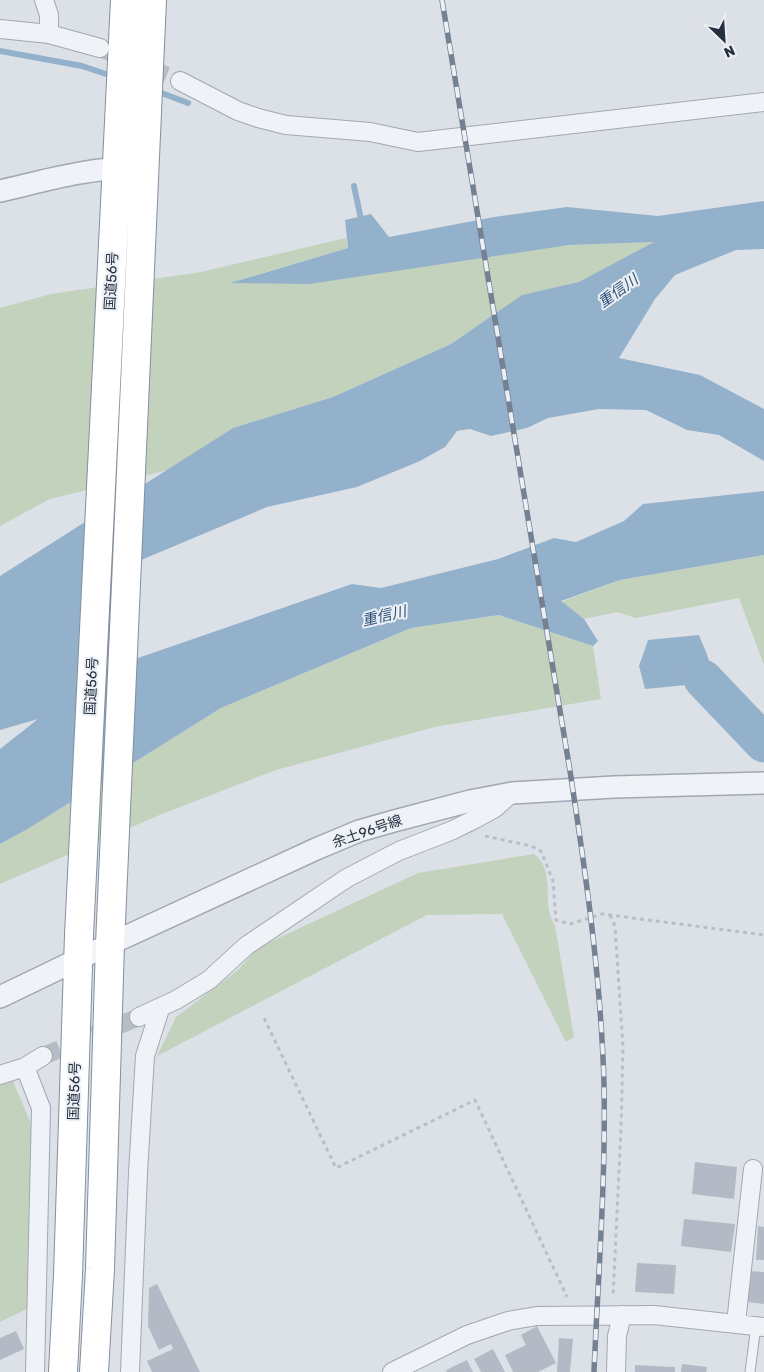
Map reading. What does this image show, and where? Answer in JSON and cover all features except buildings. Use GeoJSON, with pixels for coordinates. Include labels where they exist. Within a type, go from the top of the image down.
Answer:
{"type":"FeatureCollection","features":[{"type":"Feature","properties":{"kind":"highway","name":"国道56号"},"geometry":{"type":"LineString","coordinates":[[63,1372],[79,948],[125,0]]}},
{"type":"Feature","properties":{"kind":"highway","name":"国道56号"},"geometry":{"type":"LineString","coordinates":[[94,1372],[101,1259],[111,932],[152,0]]}},
{"type":"Feature","properties":{"kind":"street"},"geometry":{"type":"LineString","coordinates":[[44,0],[49,15],[49,34]]}},
{"type":"Feature","properties":{"kind":"street"},"geometry":{"type":"LineString","coordinates":[[0,29],[49,34],[100,48]]}},
{"type":"Feature","properties":{"kind":"street"},"geometry":{"type":"LineString","coordinates":[[180,81],[238,110],[286,126],[370,132],[418,142],[756,102],[764,95]]}},
{"type":"Feature","properties":{"kind":"street"},"geometry":{"type":"LineString","coordinates":[[0,191],[73,174],[116,178],[145,176]]}},
{"type":"Feature","properties":{"kind":"street","name":"余土96号線"},"geometry":{"type":"LineString","coordinates":[[0,998],[79,948],[111,932],[359,831],[470,801],[512,794],[614,787],[764,783]]}},
{"type":"Feature","properties":{"kind":"street"},"geometry":{"type":"LineString","coordinates":[[139,1017],[160,1009],[209,980],[246,946],[347,878],[399,851],[453,830],[495,808],[512,794]]}},
{"type":"Feature","properties":{"kind":"street"},"geometry":{"type":"LineString","coordinates":[[130,1372],[145,1056],[160,1009]]}},
{"type":"Feature","properties":{"kind":"street"},"geometry":{"type":"LineString","coordinates":[[0,1075],[25,1068],[43,1056]]}},
{"type":"Feature","properties":{"kind":"street"},"geometry":{"type":"LineString","coordinates":[[25,1068],[41,1108],[35,1372]]}},
{"type":"Feature","properties":{"kind":"street"},"geometry":{"type":"LineString","coordinates":[[736,1324],[753,1169]]}},
{"type":"Feature","properties":{"kind":"street"},"geometry":{"type":"LineString","coordinates":[[616,1372],[617,1315]]}},
{"type":"Feature","properties":{"kind":"street"},"geometry":{"type":"LineString","coordinates":[[392,1372],[467,1335],[508,1321],[537,1316],[654,1315],[760,1326]]}},
{"type":"Feature","properties":{"kind":"lane"},"geometry":{"type":"LineString","coordinates":[[750,1372],[760,1326]]}},
{"type":"Feature","properties":{"kind":"path"},"geometry":{"type":"LineString","coordinates":[[453,830],[531,846],[541,851],[552,881],[556,920],[570,924],[602,914],[764,935]]}},
{"type":"Feature","properties":{"kind":"path"},"geometry":{"type":"LineString","coordinates":[[610,915],[614,926],[623,1047],[617,1315]]}},
{"type":"Feature","properties":{"kind":"path"},"geometry":{"type":"LineString","coordinates":[[264,1018],[336,1168],[475,1100],[576,1316]]}},
{"type":"Feature","properties":{"kind":"green space"},"geometry":{"type":"Polygon","coordinates":[[[346,238],[348,248],[233,282],[569,245],[655,242],[579,283],[522,295],[451,344],[333,397],[233,428],[168,470],[50,499],[0,526],[0,308],[51,294],[201,272],[346,238]]]}},
{"type":"Feature","properties":{"kind":"green space"},"geometry":{"type":"Polygon","coordinates":[[[764,555],[764,665],[739,598],[636,618],[617,612],[584,619],[561,602],[620,580],[764,555]]]}},
{"type":"Feature","properties":{"kind":"green space"},"geometry":{"type":"Polygon","coordinates":[[[499,615],[593,646],[601,699],[435,727],[276,770],[162,814],[0,884],[0,844],[26,830],[221,708],[411,628],[499,615]]]}},
{"type":"Feature","properties":{"kind":"green space"},"geometry":{"type":"Polygon","coordinates":[[[534,854],[540,860],[546,874],[550,916],[555,926],[574,1037],[566,1042],[502,914],[427,915],[157,1056],[176,1017],[238,970],[257,948],[418,873],[534,854]]]}},
{"type":"Feature","properties":{"kind":"green space"},"geometry":{"type":"Polygon","coordinates":[[[13,1081],[34,1131],[29,1308],[0,1322],[0,1085],[13,1081]]]}},
{"type":"Feature","properties":{"kind":"water","name":"重信川"},"geometry":{"type":"Polygon","coordinates":[[[764,201],[764,249],[736,250],[675,275],[655,299],[619,358],[700,375],[764,409],[764,461],[719,435],[687,430],[646,410],[599,409],[548,418],[527,428],[491,436],[470,429],[457,431],[445,447],[420,461],[357,487],[267,507],[84,584],[80,678],[352,584],[381,588],[498,559],[554,538],[576,542],[624,521],[643,504],[764,491],[764,555],[620,580],[561,601],[584,619],[598,641],[593,646],[499,615],[411,628],[221,708],[26,830],[0,844],[0,749],[38,719],[0,730],[0,576],[233,428],[333,397],[451,344],[522,295],[579,282],[654,242],[569,245],[309,284],[230,283],[348,248],[345,220],[371,214],[389,237],[494,217],[567,207],[658,216],[764,201]]]}},
{"type":"Feature","properties":{"kind":"water"},"geometry":{"type":"Polygon","coordinates":[[[699,635],[710,665],[709,673],[706,676],[697,684],[645,689],[639,666],[648,640],[699,635]]]}},
{"type":"Feature","properties":{"kind":"waterway"},"geometry":{"type":"LineString","coordinates":[[0,51],[82,66],[115,77]]}},
{"type":"Feature","properties":{"kind":"waterway"},"geometry":{"type":"LineString","coordinates":[[156,91],[188,103]]}},
{"type":"Feature","properties":{"kind":"waterway"},"geometry":{"type":"LineString","coordinates":[[354,186],[362,224]]}},
{"type":"Feature","properties":{"kind":"waterway"},"geometry":{"type":"LineString","coordinates":[[703,679],[764,743]]}},
{"type":"Feature","properties":{"kind":"tunnel"},"geometry":{"type":"LineString","coordinates":[[100,48],[180,81]]}},
{"type":"Feature","properties":{"kind":"tunnel"},"geometry":{"type":"LineString","coordinates":[[43,1056],[139,1017]]}},
{"type":"Feature","properties":{"kind":"railway"},"geometry":{"type":"LineString","coordinates":[[442,0],[570,771],[592,927],[600,1005],[604,1084],[603,1192],[594,1372]]}}]}
